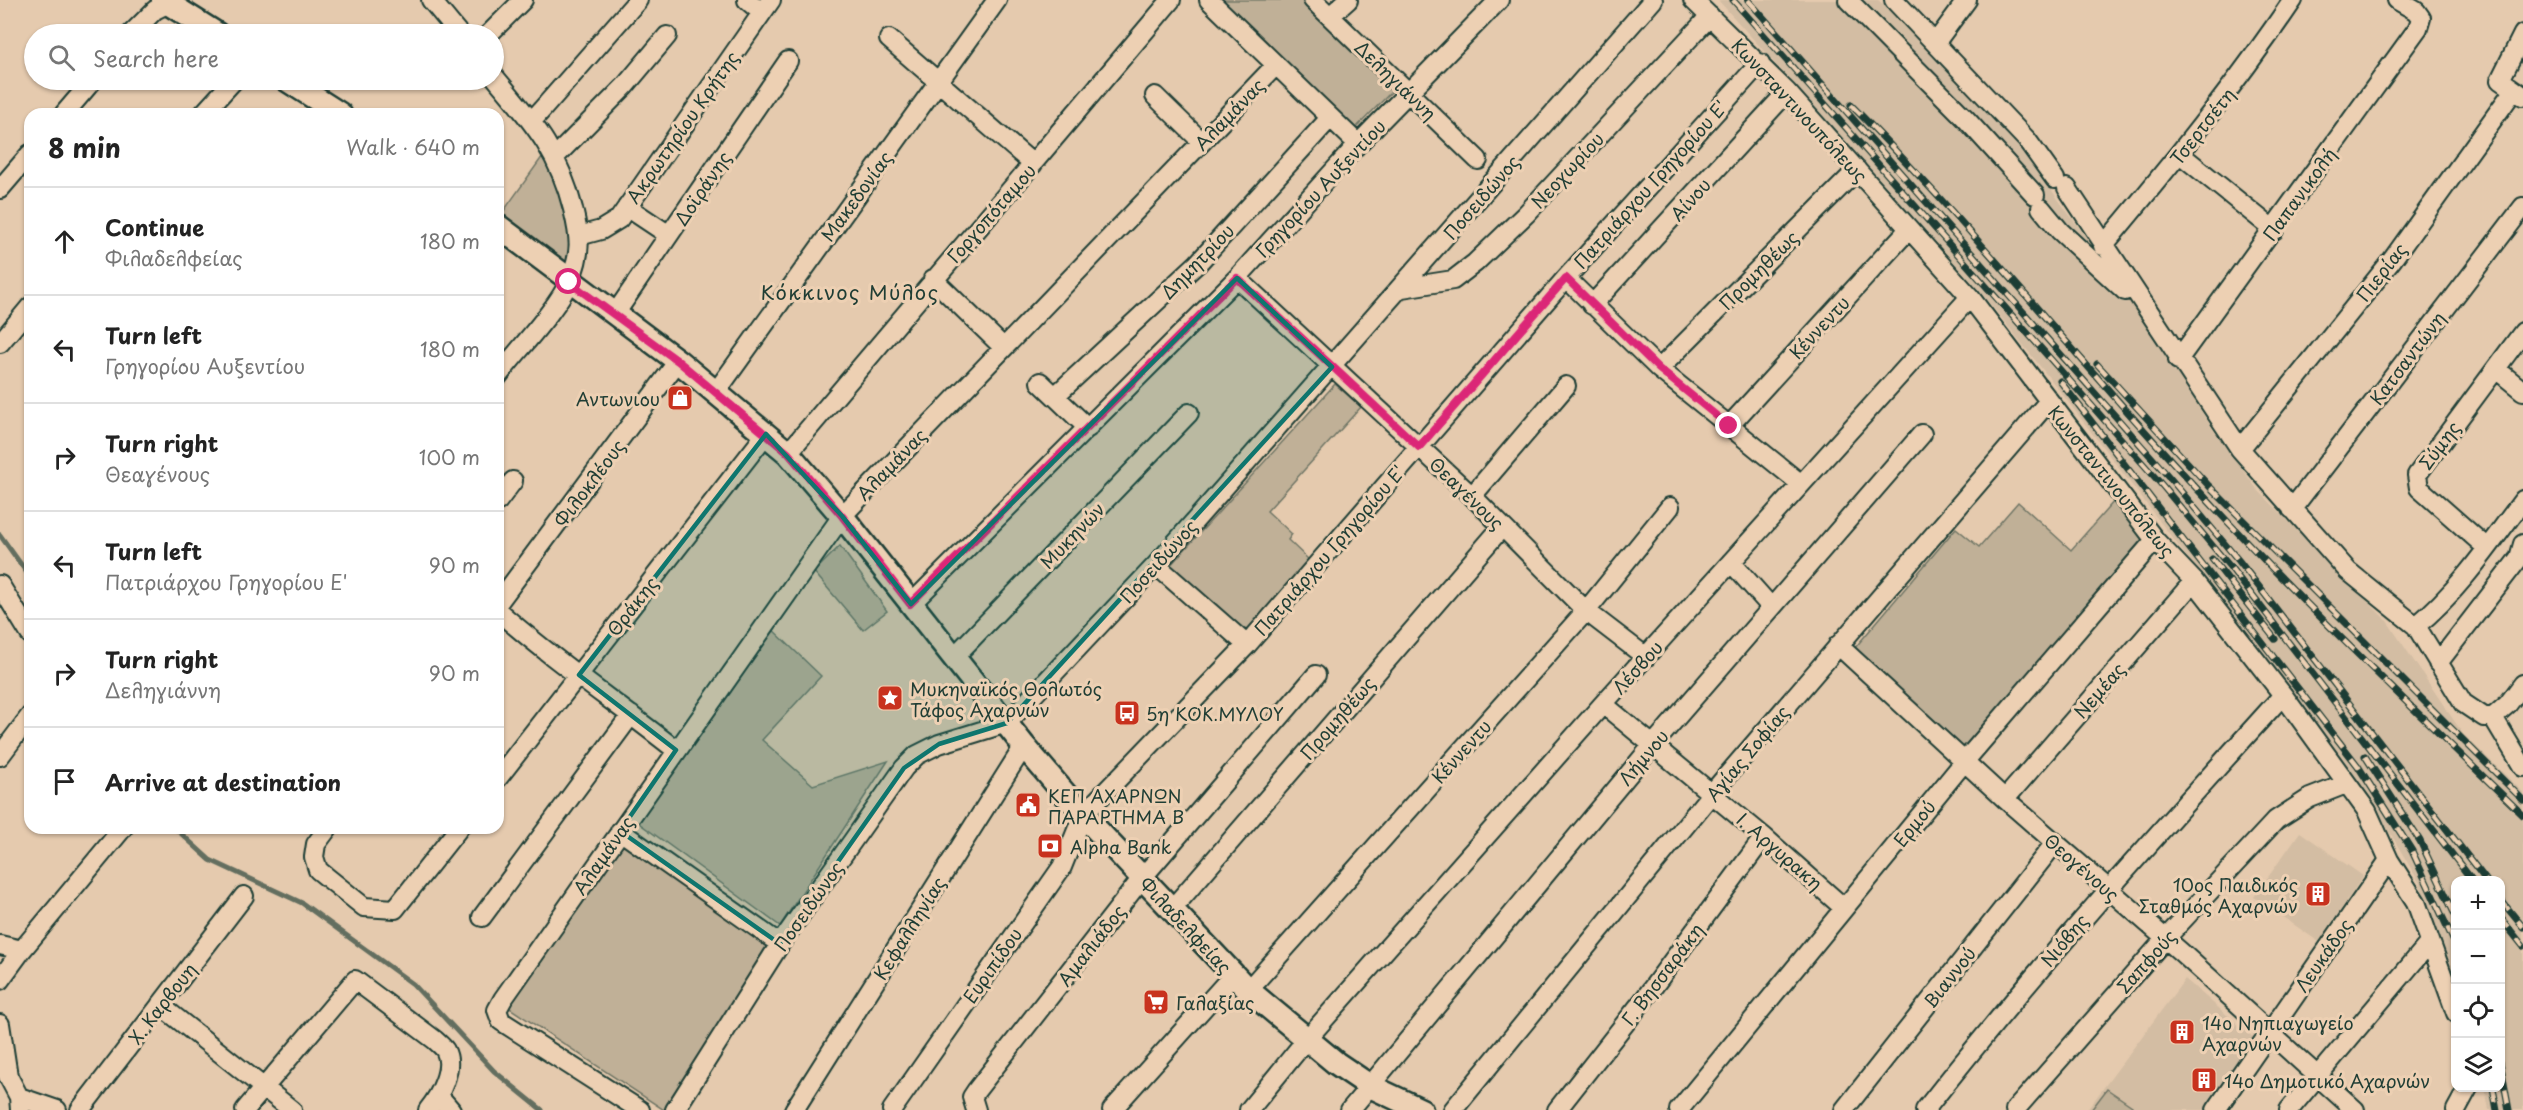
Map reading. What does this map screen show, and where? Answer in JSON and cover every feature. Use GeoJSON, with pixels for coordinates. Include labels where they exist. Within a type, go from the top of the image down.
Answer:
{"type":"FeatureCollection","features":[{"type":"Feature","properties":{"kind":"main road"},"geometry":{"type":"LineString","coordinates":[[169,1],[202,24]]}},
{"type":"Feature","properties":{"kind":"main road"},"geometry":{"type":"LineString","coordinates":[[303,90],[331,108]]}},
{"type":"Feature","properties":{"kind":"main road","name":"Φιλαδελφείας"},"geometry":{"type":"LineString","coordinates":[[504,231],[569,282],[678,361],[788,453],[842,516],[1024,746],[1083,815],[1240,982],[1306,1040],[1370,1086],[1421,1110]]}},
{"type":"Feature","properties":{"kind":"street"},"geometry":{"type":"LineString","coordinates":[[431,0],[451,24]]}},
{"type":"Feature","properties":{"kind":"street"},"geometry":{"type":"LineString","coordinates":[[499,24],[523,0]]}},
{"type":"Feature","properties":{"kind":"street"},"geometry":{"type":"LineString","coordinates":[[532,122],[638,0]]}},
{"type":"Feature","properties":{"kind":"street"},"geometry":{"type":"LineString","coordinates":[[747,0],[767,6]]}},
{"type":"Feature","properties":{"kind":"street","name":"Μακεδονίας"},"geometry":{"type":"LineString","coordinates":[[716,392],[997,0]]}},
{"type":"Feature","properties":{"kind":"street","name":"Γοργοπόταμου"},"geometry":{"type":"LineString","coordinates":[[788,453],[1171,0]]}},
{"type":"Feature","properties":{"kind":"street"},"geometry":{"type":"LineString","coordinates":[[1209,0],[1358,144]]}},
{"type":"Feature","properties":{"kind":"street","name":"Δεληγιάννη"},"geometry":{"type":"LineString","coordinates":[[1313,0],[1478,160]]}},
{"type":"Feature","properties":{"kind":"street"},"geometry":{"type":"LineString","coordinates":[[1330,16],[1348,0]]}},
{"type":"Feature","properties":{"kind":"street","name":"Γρηγορίου Αυξεντίου"},"geometry":{"type":"LineString","coordinates":[[910,604],[1237,278],[1358,144],[1411,93],[1499,0]]}},
{"type":"Feature","properties":{"kind":"street","name":"Ποσειδώνος"},"geometry":{"type":"LineString","coordinates":[[675,1110],[780,944],[904,768],[917,755],[939,744],[1007,723],[1156,565],[1653,0]]}},
{"type":"Feature","properties":{"kind":"street","name":"Κωνσταντινουπόλεως"},"geometry":{"type":"LineString","coordinates":[[1693,0],[1760,63],[1970,297],[2155,540],[2194,581],[2283,695],[2367,811],[2389,860],[2416,902],[2451,999]]}},
{"type":"Feature","properties":{"kind":"street"},"geometry":{"type":"LineString","coordinates":[[1848,0],[1965,118],[2038,202],[2060,231],[2146,310]]}},
{"type":"Feature","properties":{"kind":"street"},"geometry":{"type":"LineString","coordinates":[[1894,0],[2027,140],[2061,184],[2240,449],[2348,571],[2416,626],[2463,703],[2484,717],[2493,717],[2508,704],[2523,684]]}},
{"type":"Feature","properties":{"kind":"street"},"geometry":{"type":"LineString","coordinates":[[1936,42],[1967,0]]}},
{"type":"Feature","properties":{"kind":"street","name":"Τσερτσέτη"},"geometry":{"type":"LineString","coordinates":[[2103,246],[2180,154],[2255,57],[2293,0]]}},
{"type":"Feature","properties":{"kind":"street","name":"Παπανικολή"},"geometry":{"type":"LineString","coordinates":[[2178,360],[2418,28],[2421,18],[2416,11],[2397,0]]}},
{"type":"Feature","properties":{"kind":"street"},"geometry":{"type":"LineString","coordinates":[[141,24],[169,1]]}},
{"type":"Feature","properties":{"kind":"street","name":"Ακρωτηρίου Κρήτης"},"geometry":{"type":"LineString","coordinates":[[579,236],[610,225],[619,219],[767,6]]}},
{"type":"Feature","properties":{"kind":"street","name":"Νεοχωρίου"},"geometry":{"type":"LineString","coordinates":[[1402,288],[1453,280],[1475,263],[1526,214],[1710,16]]}},
{"type":"Feature","properties":{"kind":"street","name":"Πιερίας"},"geometry":{"type":"LineString","coordinates":[[2240,449],[2392,260],[2512,88],[2523,34]]}},
{"type":"Feature","properties":{"kind":"street"},"geometry":{"type":"LineString","coordinates":[[556,156],[625,86],[667,36]]}},
{"type":"Feature","properties":{"kind":"street"},"geometry":{"type":"LineString","coordinates":[[889,39],[1033,164]]}},
{"type":"Feature","properties":{"kind":"street","name":"Δοϊράνης"},"geometry":{"type":"LineString","coordinates":[[615,314],[788,61]]}},
{"type":"Feature","properties":{"kind":"street","name":"Πατριάρχου Γρηγορίου E'"},"geometry":{"type":"LineString","coordinates":[[1083,815],[1247,645],[1566,278],[1760,63]]}},
{"type":"Feature","properties":{"kind":"street","name":"Αλαμάνας"},"geometry":{"type":"LineString","coordinates":[[640,1110],[501,1021],[497,1010],[503,999],[842,516],[1276,65]]}},
{"type":"Feature","properties":{"kind":"street"},"geometry":{"type":"LineString","coordinates":[[504,88],[556,156],[566,181],[580,249],[569,282],[504,368]]}},
{"type":"Feature","properties":{"kind":"street"},"geometry":{"type":"LineString","coordinates":[[69,108],[84,90]]}},
{"type":"Feature","properties":{"kind":"street"},"geometry":{"type":"LineString","coordinates":[[208,108],[225,90]]}},
{"type":"Feature","properties":{"kind":"street","name":"Αίνου"},"geometry":{"type":"LineString","coordinates":[[1592,305],[1787,92]]}},
{"type":"Feature","properties":{"kind":"street"},"geometry":{"type":"LineString","coordinates":[[1155,96],[1202,142]]}},
{"type":"Feature","properties":{"kind":"street","name":"Δημητρίου"},"geometry":{"type":"LineString","coordinates":[[1054,396],[1198,263],[1330,118]]}},
{"type":"Feature","properties":{"kind":"street"},"geometry":{"type":"LineString","coordinates":[[2180,154],[2274,230]]}},
{"type":"Feature","properties":{"kind":"street"},"geometry":{"type":"LineString","coordinates":[[0,189],[24,161]]}},
{"type":"Feature","properties":{"kind":"street","name":"Προμηθέως"},"geometry":{"type":"LineString","coordinates":[[1659,369],[1857,170]]}},
{"type":"Feature","properties":{"kind":"street"},"geometry":{"type":"LineString","coordinates":[[2038,202],[2041,182],[2061,184]]}},
{"type":"Feature","properties":{"kind":"street"},"geometry":{"type":"LineString","coordinates":[[2038,202],[2048,212],[2062,209],[2068,195],[2061,184]]}},
{"type":"Feature","properties":{"kind":"street"},"geometry":{"type":"LineString","coordinates":[[627,207],[669,235]]}},
{"type":"Feature","properties":{"kind":"street","name":"Κατσαντώνη"},"geometry":{"type":"LineString","coordinates":[[2292,509],[2523,207]]}},
{"type":"Feature","properties":{"kind":"street","name":"Κέννεντυ"},"geometry":{"type":"LineString","coordinates":[[1729,426],[1909,229]]}},
{"type":"Feature","properties":{"kind":"street","name":"Θεαγένους"},"geometry":{"type":"LineString","coordinates":[[1237,278],[1472,496],[1586,611],[1647,657]]}},
{"type":"Feature","properties":{"kind":"street"},"geometry":{"type":"LineString","coordinates":[[1566,278],[1659,369],[1801,484]]}},
{"type":"Feature","properties":{"kind":"street"},"geometry":{"type":"LineString","coordinates":[[933,279],[1004,347]]}},
{"type":"Feature","properties":{"kind":"street","name":"Λέσβου"},"geometry":{"type":"LineString","coordinates":[[1249,1110],[1306,1040],[1603,704],[1970,297]]}},
{"type":"Feature","properties":{"kind":"street"},"geometry":{"type":"LineString","coordinates":[[0,343],[24,314]]}},
{"type":"Feature","properties":{"kind":"street","name":"Σύμης"},"geometry":{"type":"LineString","coordinates":[[2487,548],[2419,488],[2417,475],[2523,332]]}},
{"type":"Feature","properties":{"kind":"street","name":"Φιλοκλέους"},"geometry":{"type":"LineString","coordinates":[[504,595],[678,361]]}},
{"type":"Feature","properties":{"kind":"street"},"geometry":{"type":"LineString","coordinates":[[2496,369],[2523,391]]}},
{"type":"Feature","properties":{"kind":"street"},"geometry":{"type":"LineString","coordinates":[[1040,382],[1088,428]]}},
{"type":"Feature","properties":{"kind":"street"},"geometry":{"type":"LineString","coordinates":[[1472,496],[1566,386]]}},
{"type":"Feature","properties":{"kind":"street","name":"Αγίας Σοφίας"},"geometry":{"type":"LineString","coordinates":[[1453,1110],[1712,794],[2048,402]]}},
{"type":"Feature","properties":{"kind":"street","name":"Μυκηνών"},"geometry":{"type":"LineString","coordinates":[[954,657],[1190,413]]}},
{"type":"Feature","properties":{"kind":"street","name":"Θράκης"},"geometry":{"type":"LineString","coordinates":[[504,770],[766,434]]}},
{"type":"Feature","properties":{"kind":"street","name":"Λήμνου"},"geometry":{"type":"LineString","coordinates":[[1350,1110],[1652,746],[1922,434]]}},
{"type":"Feature","properties":{"kind":"street"},"geometry":{"type":"LineString","coordinates":[[504,493],[513,481]]}},
{"type":"Feature","properties":{"kind":"street"},"geometry":{"type":"LineString","coordinates":[[2416,626],[2434,612],[2523,500]]}},
{"type":"Feature","properties":{"kind":"street","name":"Κέννεντυ"},"geometry":{"type":"LineString","coordinates":[[1112,1110],[1240,982],[1586,611],[1670,507]]}},
{"type":"Feature","properties":{"kind":"street","name":"Προμηθέως"},"geometry":{"type":"LineString","coordinates":[[1172,909],[1502,527]]}},
{"type":"Feature","properties":{"kind":"street","name":"Ερμού"},"geometry":{"type":"LineString","coordinates":[[1679,1110],[1964,762],[2155,540]]}},
{"type":"Feature","properties":{"kind":"street"},"geometry":{"type":"LineString","coordinates":[[2438,663],[2519,558],[2523,544]]}},
{"type":"Feature","properties":{"kind":"street"},"geometry":{"type":"LineString","coordinates":[[1731,562],[1771,607]]}},
{"type":"Feature","properties":{"kind":"street"},"geometry":{"type":"LineString","coordinates":[[1156,565],[1247,645]]}},
{"type":"Feature","properties":{"kind":"street","name":"Νεμέας"},"geometry":{"type":"LineString","coordinates":[[2005,799],[2194,581]]}},
{"type":"Feature","properties":{"kind":"street"},"geometry":{"type":"LineString","coordinates":[[0,585],[24,624]]}},
{"type":"Feature","properties":{"kind":"street"},"geometry":{"type":"LineString","coordinates":[[504,616],[536,645],[676,750]]}},
{"type":"Feature","properties":{"kind":"street","name":"Θεογένους"},"geometry":{"type":"LineString","coordinates":[[1838,645],[2005,799],[2355,1110]]}},
{"type":"Feature","properties":{"kind":"street","name":"Αμαλιάδος"},"geometry":{"type":"LineString","coordinates":[[976,1110],[972,1097],[976,1091],[1142,878],[1316,675]]}},
{"type":"Feature","properties":{"kind":"street","name":"Νιόβης"},"geometry":{"type":"LineString","coordinates":[[1925,1110],[2107,889],[2283,695]]}},
{"type":"Feature","properties":{"kind":"street","name":"Ι. Αργυρακη"},"geometry":{"type":"LineString","coordinates":[[1603,704],[1764,837],[1844,908]]}},
{"type":"Feature","properties":{"kind":"street"},"geometry":{"type":"LineString","coordinates":[[482,917],[631,715]]}},
{"type":"Feature","properties":{"kind":"street"},"geometry":{"type":"LineString","coordinates":[[2493,717],[2523,766]]}},
{"type":"Feature","properties":{"kind":"street"},"geometry":{"type":"LineString","coordinates":[[0,756],[24,724]]}},
{"type":"Feature","properties":{"kind":"street","name":"Κεφαλληνίας"},"geometry":{"type":"LineString","coordinates":[[794,1110],[1024,746]]}},
{"type":"Feature","properties":{"kind":"street","name":"Σαπφούς"},"geometry":{"type":"LineString","coordinates":[[2015,1110],[2165,939],[2276,820],[2310,798],[2346,784]]}},
{"type":"Feature","properties":{"kind":"street","name":"Ευριπίδου"},"geometry":{"type":"LineString","coordinates":[[892,1110],[1062,867],[1083,815]]}},
{"type":"Feature","properties":{"kind":"street"},"geometry":{"type":"LineString","coordinates":[[620,831],[780,944]]}},
{"type":"Feature","properties":{"kind":"street"},"geometry":{"type":"LineString","coordinates":[[0,981],[22,950],[118,834]]}},
{"type":"Feature","properties":{"kind":"street"},"geometry":{"type":"LineString","coordinates":[[324,834],[316,844],[314,857],[318,870],[364,907],[395,909],[454,834]]}},
{"type":"Feature","properties":{"kind":"street","name":"Γ. Βησσαράκη"},"geometry":{"type":"LineString","coordinates":[[1557,1110],[1645,998],[1764,837]]}},
{"type":"Feature","properties":{"kind":"street","name":"Βιαννού"},"geometry":{"type":"LineString","coordinates":[[1844,1110],[2055,843]]}},
{"type":"Feature","properties":{"kind":"street","name":"Λευκάδος"},"geometry":{"type":"LineString","coordinates":[[2216,1110],[2389,860]]}},
{"type":"Feature","properties":{"kind":"street","name":"Χ. Καρβουη"},"geometry":{"type":"LineString","coordinates":[[80,1110],[244,896]]}},
{"type":"Feature","properties":{"kind":"street"},"geometry":{"type":"LineString","coordinates":[[2289,1110],[2430,942]]}},
{"type":"Feature","properties":{"kind":"street"},"geometry":{"type":"LineString","coordinates":[[0,945],[22,950]]}},
{"type":"Feature","properties":{"kind":"street"},"geometry":{"type":"LineString","coordinates":[[245,1110],[355,980],[435,1040],[446,1051],[448,1066],[440,1106]]}},
{"type":"Feature","properties":{"kind":"street"},"geometry":{"type":"LineString","coordinates":[[160,1005],[292,1110]]}},
{"type":"Feature","properties":{"kind":"street"},"geometry":{"type":"LineString","coordinates":[[0,1024],[4,1077],[19,1104],[57,1110]]}},
{"type":"Feature","properties":{"kind":"street"},"geometry":{"type":"LineString","coordinates":[[2456,1110],[2466,1092]]}},
{"type":"Feature","properties":{"kind":"highlighted area"},"geometry":{"type":"Polygon","coordinates":[[[1237,278],[1332,367],[1007,723],[939,744],[904,768],[780,944],[620,831],[676,750],[579,675],[766,434],[842,516],[911,604],[1237,278]]]}},
{"type":"Feature","properties":{"kind":"shaded area"},"geometry":{"type":"Polygon","coordinates":[[[1219,0],[1303,0],[1395,88],[1354,130],[1219,0]]]}},
{"type":"Feature","properties":{"kind":"shaded area"},"geometry":{"type":"Polygon","coordinates":[[[1718,0],[1878,0],[1885,6],[1979,100],[2022,150],[2110,270],[2214,431],[2257,489],[2387,621],[2463,734],[2523,792],[2523,1110],[2489,1110],[2486,1092],[2505,1092],[2505,876],[2451,876],[2451,966],[2419,882],[2379,814],[2332,746],[2059,390],[1980,291],[1718,0]]]}},
{"type":"Feature","properties":{"kind":"shaded area"},"geometry":{"type":"Polygon","coordinates":[[[545,153],[562,187],[574,238],[568,271],[504,223],[504,211],[545,153]]]}},
{"type":"Feature","properties":{"kind":"shaded area"},"geometry":{"type":"Polygon","coordinates":[[[1335,384],[1361,407],[1267,511],[1292,534],[1288,540],[1309,560],[1242,637],[1168,568],[1335,384]]]}},
{"type":"Feature","properties":{"kind":"shaded area"},"geometry":{"type":"Polygon","coordinates":[[[2115,500],[2145,537],[1963,749],[1854,649],[1956,528],[1979,547],[2018,502],[2071,550],[2115,500]]]}},
{"type":"Feature","properties":{"kind":"shaded area"},"geometry":{"type":"Polygon","coordinates":[[[840,546],[887,611],[863,630],[814,572],[840,546]]]}},
{"type":"Feature","properties":{"kind":"shaded area"},"geometry":{"type":"Polygon","coordinates":[[[770,627],[821,676],[762,740],[813,785],[888,761],[780,926],[632,818],[770,627]]]}},
{"type":"Feature","properties":{"kind":"shaded area"},"geometry":{"type":"Polygon","coordinates":[[[2300,832],[2363,876],[2319,942],[2254,897],[2300,832]]]}},
{"type":"Feature","properties":{"kind":"shaded area"},"geometry":{"type":"Polygon","coordinates":[[[620,839],[769,945],[664,1110],[502,1003],[620,839]]]}},
{"type":"Feature","properties":{"kind":"shaded area"},"geometry":{"type":"Polygon","coordinates":[[[2185,979],[2256,1040],[2207,1110],[2087,1110],[2185,979]]]}},
{"type":"Feature","properties":{"kind":"shaded area"},"geometry":{"type":"Polygon","coordinates":[[[2107,1089],[2132,1106],[2130,1110],[2091,1110],[2107,1089]]]}},
{"type":"Feature","properties":{"kind":"waterway"},"geometry":{"type":"LineString","coordinates":[[0,535],[24,569]]}},
{"type":"Feature","properties":{"kind":"waterway"},"geometry":{"type":"LineString","coordinates":[[182,834],[210,860],[302,903],[413,984],[494,1071],[542,1110]]}},
{"type":"Feature","properties":{"kind":"railway"},"geometry":{"type":"LineString","coordinates":[[1733,0],[2161,484],[2231,568],[2469,876]]}},
{"type":"Feature","properties":{"kind":"railway"},"geometry":{"type":"LineString","coordinates":[[1748,0],[2169,477],[2239,561],[2483,876]]}},
{"type":"Feature","properties":{"kind":"railway"},"geometry":{"type":"LineString","coordinates":[[1851,105],[1941,200],[2156,444],[2239,534],[2359,656],[2523,815]]}},
{"type":"Feature","properties":{"kind":"railway"},"geometry":{"type":"LineString","coordinates":[[2097,364],[2209,486],[2523,800]]}},
{"type":"Feature","properties":{"kind":"railway"},"geometry":{"type":"LineString","coordinates":[[2060,381],[2358,766],[2412,851],[2451,935]]}},
{"type":"Feature","properties":{"kind":"railway"},"geometry":{"type":"LineString","coordinates":[[2212,559],[2275,639]]}},
{"type":"Feature","properties":{"kind":"railway"},"geometry":{"type":"LineString","coordinates":[[2365,756],[2420,841],[2451,906]]}},
{"type":"Feature","properties":{"kind":"railway"},"geometry":{"type":"LineString","coordinates":[[2505,905],[2523,927]]}},
{"type":"Feature","properties":{"kind":"railway"},"geometry":{"type":"LineString","coordinates":[[2505,923],[2523,946]]}},
{"type":"Feature","properties":{"kind":"railway"},"geometry":{"type":"LineString","coordinates":[[2505,1089],[2509,1110]]}},
{"type":"Feature","properties":{"kind":"railway"},"geometry":{"type":"LineString","coordinates":[[2494,1092],[2497,1110]]}},
{"type":"Feature","properties":{"kind":"place","name":"Αντωνιου"},"geometry":{"type":"Point","coordinates":[680,398]}},
{"type":"Feature","properties":{"kind":"place","name":"Μυκηναϊκός Θολωτός Τάφος Αχαρνών"},"geometry":{"type":"Point","coordinates":[890,698]}},
{"type":"Feature","properties":{"kind":"place","name":"5η ΚΟΚ.ΜΥΛΟΥ"},"geometry":{"type":"Point","coordinates":[1127,713]}},
{"type":"Feature","properties":{"kind":"place","name":"ΚΕΠ ΑΧΑΡΝΩΝ ΠΑΡΑΡΤΗΜΑ Β"},"geometry":{"type":"Point","coordinates":[1028,805]}},
{"type":"Feature","properties":{"kind":"place","name":"Alpha Bank"},"geometry":{"type":"Point","coordinates":[1050,846]}},
{"type":"Feature","properties":{"kind":"place","name":"10ος Παιδικός Σταθμός Αχαρνών"},"geometry":{"type":"Point","coordinates":[2318,894]}},
{"type":"Feature","properties":{"kind":"place","name":"Γαλαξίας"},"geometry":{"type":"Point","coordinates":[1156,1002]}},
{"type":"Feature","properties":{"kind":"place","name":"14ο Νηπιαγωγείο Αχαρνών"},"geometry":{"type":"Point","coordinates":[2182,1032]}},
{"type":"Feature","properties":{"kind":"place","name":"14ο Δημοτικό Αχαρνών"},"geometry":{"type":"Point","coordinates":[2204,1080]}},
{"type":"Feature","properties":{"kind":"district","name":"Κόκκινος Μύλος"},"geometry":{"type":"Point","coordinates":[850,292]}},
{"type":"Feature","properties":{"kind":"route"},"geometry":{"type":"LineString","coordinates":[[569,282],[678,361],[788,453],[842,516],[910,604],[1237,278],[1419,447],[1566,278],[1659,369],[1729,426]]}}]}
